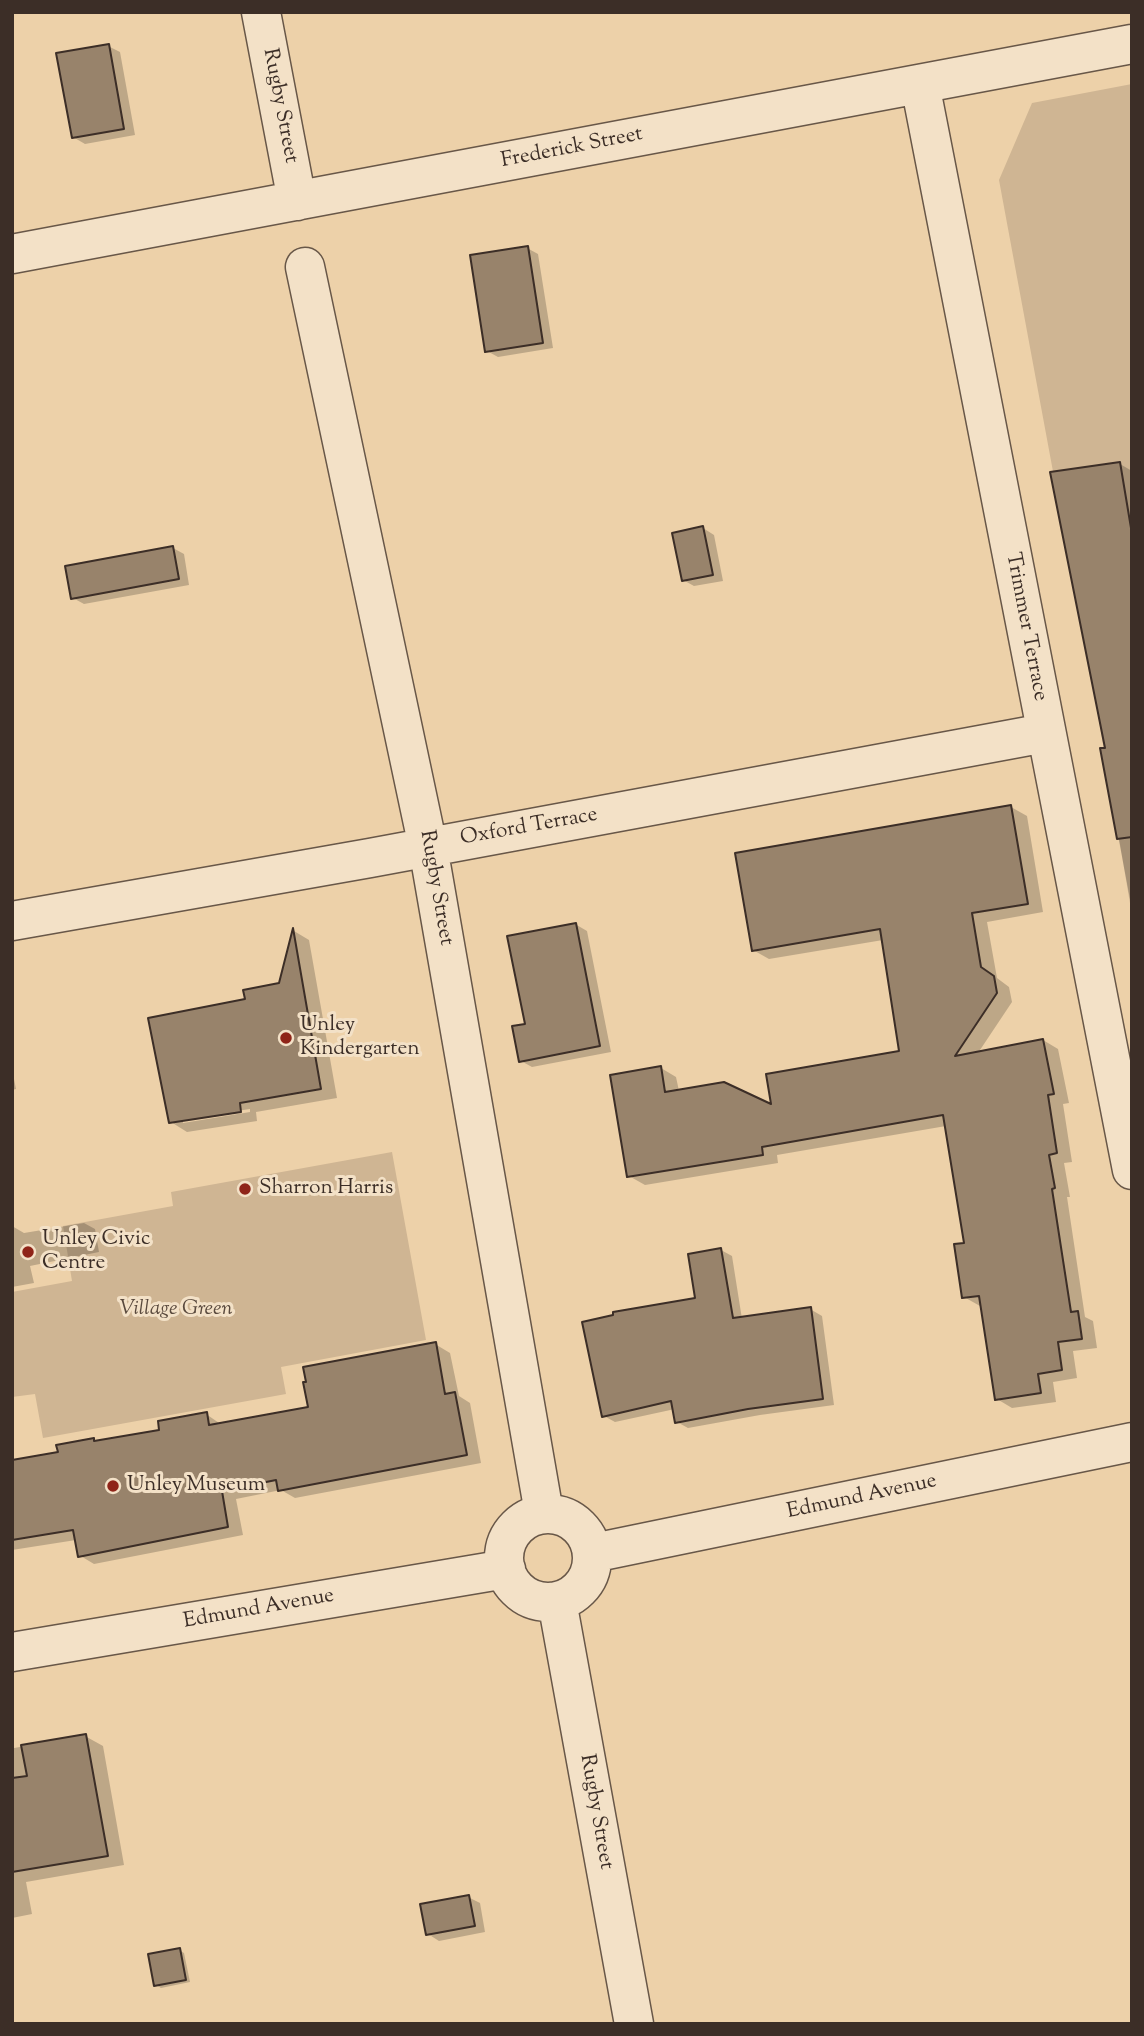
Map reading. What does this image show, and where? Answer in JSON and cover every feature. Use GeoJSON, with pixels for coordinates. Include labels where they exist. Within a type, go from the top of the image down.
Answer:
{"type":"FeatureCollection","features":[{"type":"Feature","properties":{"kind":"street","name":"Rugby Street"},"geometry":{"type":"LineString","coordinates":[[261,12],[297,201]]}},
{"type":"Feature","properties":{"kind":"street","name":"Frederick Street"},"geometry":{"type":"LineString","coordinates":[[12,254],[1132,44]]}},
{"type":"Feature","properties":{"kind":"street","name":"Trimmer Terrace"},"geometry":{"type":"LineString","coordinates":[[920,84],[1132,1170]]}},
{"type":"Feature","properties":{"kind":"street","name":"Rugby Street"},"geometry":{"type":"LineString","coordinates":[[305,267],[428,847],[544,1513]]}},
{"type":"Feature","properties":{"kind":"street","name":"Oxford Terrace"},"geometry":{"type":"LineString","coordinates":[[12,921],[1045,733]]}},
{"type":"Feature","properties":{"kind":"street","name":"Edmund Avenue"},"geometry":{"type":"LineString","coordinates":[[593,1553],[1132,1442]]}},
{"type":"Feature","properties":{"kind":"street"},"geometry":{"type":"LineString","coordinates":[[544,1513],[561,1515],[575,1522],[588,1539],[593,1553],[590,1572],[583,1584],[573,1594],[547,1602],[533,1599],[521,1592],[511,1581],[506,1569],[507,1543],[514,1529],[524,1521],[544,1513]]}},
{"type":"Feature","properties":{"kind":"street","name":"Edmund Avenue"},"geometry":{"type":"LineString","coordinates":[[12,1652],[506,1569]]}},
{"type":"Feature","properties":{"kind":"street","name":"Rugby Street"},"geometry":{"type":"LineString","coordinates":[[557,1601],[634,2024]]}},
{"type":"Feature","properties":{"kind":"green space"},"geometry":{"type":"Polygon","coordinates":[[[1132,84],[1132,915],[1097,709],[999,180],[1032,103],[1132,84]]]}},
{"type":"Feature","properties":{"kind":"green space","name":"Village Green"},"geometry":{"type":"Polygon","coordinates":[[[392,1152],[426,1340],[281,1367],[286,1394],[43,1438],[35,1394],[12,1397],[12,1292],[72,1281],[63,1226],[173,1206],[171,1192],[392,1152]]]}},
{"type":"Feature","properties":{"kind":"building"},"geometry":{"type":"Polygon","coordinates":[[[109,44],[124,129],[72,138],[56,53],[109,44]]]}},
{"type":"Feature","properties":{"kind":"building"},"geometry":{"type":"Polygon","coordinates":[[[528,246],[543,343],[485,352],[470,255],[528,246]]]}},
{"type":"Feature","properties":{"kind":"building"},"geometry":{"type":"Polygon","coordinates":[[[1120,462],[1132,534],[1132,837],[1117,839],[1100,748],[1105,748],[1050,472],[1120,462]]]}},
{"type":"Feature","properties":{"kind":"building"},"geometry":{"type":"Polygon","coordinates":[[[703,526],[713,575],[682,581],[672,533],[703,526]]]}},
{"type":"Feature","properties":{"kind":"building"},"geometry":{"type":"Polygon","coordinates":[[[173,546],[179,579],[71,599],[65,566],[173,546]]]}},
{"type":"Feature","properties":{"kind":"building"},"geometry":{"type":"Polygon","coordinates":[[[1011,805],[1028,904],[972,913],[981,967],[994,976],[997,993],[955,1056],[1043,1039],[1054,1094],[1048,1095],[1057,1153],[1049,1155],[1055,1188],[1052,1189],[1071,1312],[1078,1311],[1082,1339],[1058,1342],[1062,1370],[1038,1374],[1041,1393],[995,1400],[979,1296],[962,1298],[954,1244],[964,1243],[943,1115],[762,1147],[763,1155],[627,1177],[610,1075],[661,1066],[665,1092],[724,1082],[771,1104],[766,1074],[899,1051],[880,929],[752,951],[735,853],[1011,805]]]}},
{"type":"Feature","properties":{"kind":"building"},"geometry":{"type":"Polygon","coordinates":[[[576,923],[600,1046],[519,1062],[512,1026],[525,1024],[507,936],[576,923]]]}},
{"type":"Feature","properties":{"kind":"building"},"geometry":{"type":"Polygon","coordinates":[[[293,928],[321,1089],[240,1103],[241,1112],[169,1123],[148,1018],[245,999],[243,990],[279,983],[293,928]]]}},
{"type":"Feature","properties":{"kind":"building"},"geometry":{"type":"Polygon","coordinates":[[[721,1248],[733,1318],[811,1307],[823,1399],[748,1409],[675,1423],[671,1401],[602,1417],[582,1322],[613,1315],[613,1312],[695,1298],[688,1254],[721,1248]]]}},
{"type":"Feature","properties":{"kind":"building"},"geometry":{"type":"Polygon","coordinates":[[[436,1342],[445,1394],[455,1392],[467,1455],[278,1491],[276,1480],[222,1491],[228,1527],[78,1557],[73,1530],[12,1540],[12,1460],[58,1452],[56,1445],[159,1430],[158,1421],[207,1412],[209,1425],[308,1407],[303,1367],[436,1342]]]}},
{"type":"Feature","properties":{"kind":"building"},"geometry":{"type":"Polygon","coordinates":[[[86,1734],[108,1856],[12,1872],[12,1778],[27,1776],[21,1745],[86,1734]]]}},
{"type":"Feature","properties":{"kind":"building"},"geometry":{"type":"Polygon","coordinates":[[[469,1895],[475,1926],[426,1935],[420,1904],[469,1895]]]}},
{"type":"Feature","properties":{"kind":"building"},"geometry":{"type":"Polygon","coordinates":[[[180,1948],[186,1980],[154,1986],[148,1954],[180,1948]]]}},
{"type":"Feature","properties":{"kind":"place","name":"Unley Kindergarten"},"geometry":{"type":"Point","coordinates":[286,1038]}},
{"type":"Feature","properties":{"kind":"place","name":"Sharron Harris"},"geometry":{"type":"Point","coordinates":[245,1189]}},
{"type":"Feature","properties":{"kind":"place","name":"Unley Civic Centre"},"geometry":{"type":"Point","coordinates":[28,1252]}},
{"type":"Feature","properties":{"kind":"place","name":"Unley Museum"},"geometry":{"type":"Point","coordinates":[113,1486]}}]}
